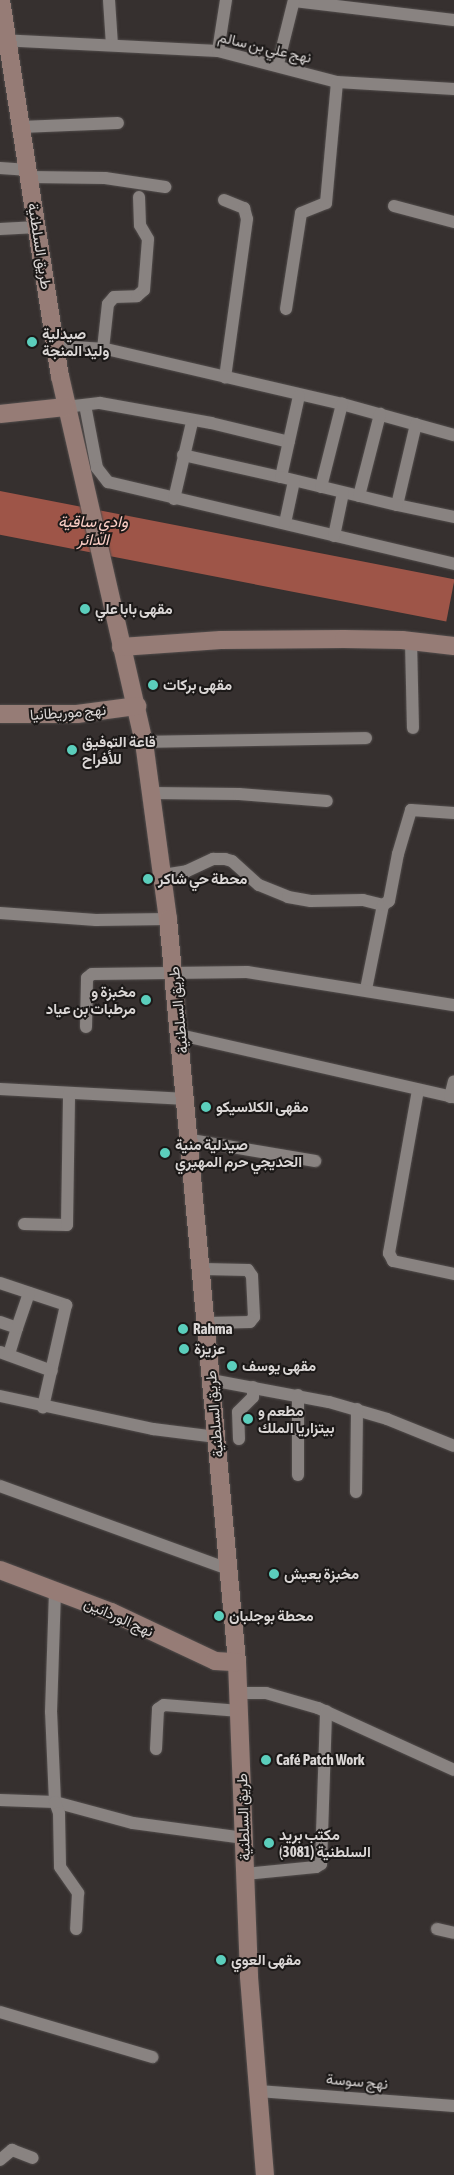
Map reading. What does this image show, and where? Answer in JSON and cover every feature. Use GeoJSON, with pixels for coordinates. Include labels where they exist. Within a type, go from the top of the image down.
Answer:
{"type":"FeatureCollection","features":[{"type":"Feature","properties":{"kind":"main road","name":"طريق السلطنية"},"geometry":{"type":"LineString","coordinates":[[1,0],[4,41],[29,174],[66,407],[121,647],[137,706],[152,793],[163,874],[191,1140],[237,1662],[245,1874],[265,2175]]}},
{"type":"Feature","properties":{"kind":"main road"},"geometry":{"type":"LineString","coordinates":[[0,414],[66,407]]}},
{"type":"Feature","properties":{"kind":"main road"},"geometry":{"type":"LineString","coordinates":[[121,647],[221,640],[411,641],[454,646]]}},
{"type":"Feature","properties":{"kind":"main road","name":"نهج موريطانيا"},"geometry":{"type":"LineString","coordinates":[[0,714],[77,714],[137,706]]}},
{"type":"Feature","properties":{"kind":"main road","name":"نهج الوردانين"},"geometry":{"type":"LineString","coordinates":[[0,1570],[55,1589],[215,1661],[237,1662]]}},
{"type":"Feature","properties":{"kind":"street"},"geometry":{"type":"LineString","coordinates":[[109,0],[112,45]]}},
{"type":"Feature","properties":{"kind":"street"},"geometry":{"type":"LineString","coordinates":[[218,51],[226,0]]}},
{"type":"Feature","properties":{"kind":"street"},"geometry":{"type":"LineString","coordinates":[[278,64],[294,0],[454,20]]}},
{"type":"Feature","properties":{"kind":"street","name":"نهج علي بن سالم"},"geometry":{"type":"LineString","coordinates":[[4,41],[218,51],[278,64],[337,82],[454,89]]}},
{"type":"Feature","properties":{"kind":"street"},"geometry":{"type":"LineString","coordinates":[[286,309],[301,213],[326,204],[337,82]]}},
{"type":"Feature","properties":{"kind":"street"},"geometry":{"type":"LineString","coordinates":[[21,127],[118,123]]}},
{"type":"Feature","properties":{"kind":"street"},"geometry":{"type":"LineString","coordinates":[[0,168],[29,174],[105,178],[165,187]]}},
{"type":"Feature","properties":{"kind":"street"},"geometry":{"type":"LineString","coordinates":[[103,348],[108,304],[114,296],[137,296],[144,290],[148,239],[140,225],[139,197]]}},
{"type":"Feature","properties":{"kind":"street"},"geometry":{"type":"LineString","coordinates":[[224,200],[244,208],[247,219],[225,377]]}},
{"type":"Feature","properties":{"kind":"street"},"geometry":{"type":"LineString","coordinates":[[394,206],[454,222]]}},
{"type":"Feature","properties":{"kind":"street"},"geometry":{"type":"LineString","coordinates":[[0,228],[37,227]]}},
{"type":"Feature","properties":{"kind":"street"},"geometry":{"type":"LineString","coordinates":[[56,346],[103,348],[299,396],[342,404],[454,435]]}},
{"type":"Feature","properties":{"kind":"street"},"geometry":{"type":"LineString","coordinates":[[280,477],[299,396]]}},
{"type":"Feature","properties":{"kind":"street"},"geometry":{"type":"LineString","coordinates":[[66,407],[100,403],[289,442]]}},
{"type":"Feature","properties":{"kind":"street"},"geometry":{"type":"LineString","coordinates":[[321,487],[342,404]]}},
{"type":"Feature","properties":{"kind":"street"},"geometry":{"type":"LineString","coordinates":[[85,405],[101,475],[108,482],[454,564]]}},
{"type":"Feature","properties":{"kind":"street"},"geometry":{"type":"LineString","coordinates":[[359,496],[380,414]]}},
{"type":"Feature","properties":{"kind":"street"},"geometry":{"type":"LineString","coordinates":[[174,499],[192,422]]}},
{"type":"Feature","properties":{"kind":"street"},"geometry":{"type":"LineString","coordinates":[[397,506],[416,424]]}},
{"type":"Feature","properties":{"kind":"street"},"geometry":{"type":"LineString","coordinates":[[183,455],[397,506],[454,517]]}},
{"type":"Feature","properties":{"kind":"street"},"geometry":{"type":"LineString","coordinates":[[285,523],[294,481]]}},
{"type":"Feature","properties":{"kind":"street"},"geometry":{"type":"LineString","coordinates":[[334,536],[343,493]]}},
{"type":"Feature","properties":{"kind":"street"},"geometry":{"type":"LineString","coordinates":[[411,641],[413,728]]}},
{"type":"Feature","properties":{"kind":"street"},"geometry":{"type":"LineString","coordinates":[[144,742],[366,738]]}},
{"type":"Feature","properties":{"kind":"street"},"geometry":{"type":"LineString","coordinates":[[152,793],[239,794],[327,801]]}},
{"type":"Feature","properties":{"kind":"street"},"geometry":{"type":"LineString","coordinates":[[366,989],[383,906],[389,901],[398,854],[411,810],[454,813]]}},
{"type":"Feature","properties":{"kind":"street"},"geometry":{"type":"LineString","coordinates":[[163,874],[187,871],[213,859],[225,859],[232,861],[258,885],[288,897],[311,901],[363,900],[383,906]]}},
{"type":"Feature","properties":{"kind":"street"},"geometry":{"type":"LineString","coordinates":[[0,913],[96,920],[168,918]]}},
{"type":"Feature","properties":{"kind":"street"},"geometry":{"type":"LineString","coordinates":[[86,1027],[87,978],[92,974],[247,972],[366,989],[454,1005]]}},
{"type":"Feature","properties":{"kind":"street"},"geometry":{"type":"LineString","coordinates":[[180,1035],[452,1097],[454,1081]]}},
{"type":"Feature","properties":{"kind":"street"},"geometry":{"type":"LineString","coordinates":[[0,1089],[187,1099]]}},
{"type":"Feature","properties":{"kind":"street"},"geometry":{"type":"LineString","coordinates":[[418,1090],[389,1253],[393,1261],[454,1274]]}},
{"type":"Feature","properties":{"kind":"street"},"geometry":{"type":"LineString","coordinates":[[24,1224],[67,1225],[69,1093]]}},
{"type":"Feature","properties":{"kind":"street"},"geometry":{"type":"LineString","coordinates":[[191,1140],[315,1161]]}},
{"type":"Feature","properties":{"kind":"street"},"geometry":{"type":"LineString","coordinates":[[202,1269],[248,1270],[252,1276],[254,1317],[250,1322],[207,1324]]}},
{"type":"Feature","properties":{"kind":"street"},"geometry":{"type":"LineString","coordinates":[[0,1283],[66,1306],[43,1407]]}},
{"type":"Feature","properties":{"kind":"street"},"geometry":{"type":"LineString","coordinates":[[29,1293],[18,1328],[4,1354],[52,1371]]}},
{"type":"Feature","properties":{"kind":"street"},"geometry":{"type":"LineString","coordinates":[[0,1322],[18,1328]]}},
{"type":"Feature","properties":{"kind":"street"},"geometry":{"type":"LineString","coordinates":[[211,1380],[253,1386],[357,1409],[454,1446]]}},
{"type":"Feature","properties":{"kind":"street"},"geometry":{"type":"LineString","coordinates":[[239,1439],[238,1412],[253,1397],[253,1386]]}},
{"type":"Feature","properties":{"kind":"street"},"geometry":{"type":"LineString","coordinates":[[298,1395],[298,1475]]}},
{"type":"Feature","properties":{"kind":"street"},"geometry":{"type":"LineString","coordinates":[[0,1396],[43,1407],[153,1429],[216,1437]]}},
{"type":"Feature","properties":{"kind":"street"},"geometry":{"type":"LineString","coordinates":[[356,1492],[357,1409]]}},
{"type":"Feature","properties":{"kind":"street"},"geometry":{"type":"LineString","coordinates":[[0,1486],[228,1569]]}},
{"type":"Feature","properties":{"kind":"street"},"geometry":{"type":"LineString","coordinates":[[55,1589],[51,1712],[54,1802],[59,1813],[60,1867],[78,1893],[76,1929]]}},
{"type":"Feature","properties":{"kind":"street"},"geometry":{"type":"LineString","coordinates":[[239,1693],[266,1693],[326,1711],[454,1770]]}},
{"type":"Feature","properties":{"kind":"street"},"geometry":{"type":"LineString","coordinates":[[156,1749],[158,1709],[164,1705],[240,1711]]}},
{"type":"Feature","properties":{"kind":"street"},"geometry":{"type":"LineString","coordinates":[[245,1874],[316,1867],[321,1864],[326,1711]]}},
{"type":"Feature","properties":{"kind":"street"},"geometry":{"type":"LineString","coordinates":[[0,1800],[54,1802],[133,1823],[244,1838]]}},
{"type":"Feature","properties":{"kind":"street"},"geometry":{"type":"LineString","coordinates":[[437,1929],[454,1933]]}},
{"type":"Feature","properties":{"kind":"street"},"geometry":{"type":"LineString","coordinates":[[0,2012],[152,2057]]}},
{"type":"Feature","properties":{"kind":"street","name":"نهج سوسة"},"geometry":{"type":"LineString","coordinates":[[258,2092],[454,2106]]}},
{"type":"Feature","properties":{"kind":"street"},"geometry":{"type":"LineString","coordinates":[[0,2160],[12,2150],[33,2158]]}},
{"type":"Feature","properties":{"kind":"water","name":"وادي ساقية الدائر"},"geometry":{"type":"Polygon","coordinates":[[[0,491],[454,579],[446,622],[0,535],[0,491]]]}},
{"type":"Feature","properties":{"kind":"place","name":"صيدلية وليد المنجة"},"geometry":{"type":"Point","coordinates":[32,342]}},
{"type":"Feature","properties":{"kind":"place","name":"مقهى بابا علي"},"geometry":{"type":"Point","coordinates":[85,609]}},
{"type":"Feature","properties":{"kind":"place","name":"مقهى بركات"},"geometry":{"type":"Point","coordinates":[153,685]}},
{"type":"Feature","properties":{"kind":"place","name":"قاعة التوفيق للأفراح"},"geometry":{"type":"Point","coordinates":[72,750]}},
{"type":"Feature","properties":{"kind":"place","name":"محطة حي شاكر"},"geometry":{"type":"Point","coordinates":[148,879]}},
{"type":"Feature","properties":{"kind":"place","name":"مخبزة و مرطبات بن عياد"},"geometry":{"type":"Point","coordinates":[146,1000]}},
{"type":"Feature","properties":{"kind":"place","name":"مقهى الكلاسيكو"},"geometry":{"type":"Point","coordinates":[206,1107]}},
{"type":"Feature","properties":{"kind":"place","name":"صيدلية منية الحديجي حرم المهيري"},"geometry":{"type":"Point","coordinates":[165,1153]}},
{"type":"Feature","properties":{"kind":"place","name":"Rahma"},"geometry":{"type":"Point","coordinates":[183,1329]}},
{"type":"Feature","properties":{"kind":"place","name":"عزيزة"},"geometry":{"type":"Point","coordinates":[184,1349]}},
{"type":"Feature","properties":{"kind":"place","name":"مقهى يوسف"},"geometry":{"type":"Point","coordinates":[232,1366]}},
{"type":"Feature","properties":{"kind":"place","name":"مطعم و بيتزاريا الملك"},"geometry":{"type":"Point","coordinates":[248,1419]}},
{"type":"Feature","properties":{"kind":"place","name":"مخبزة يعيش"},"geometry":{"type":"Point","coordinates":[274,1574]}},
{"type":"Feature","properties":{"kind":"place","name":"محطة بوجلبان"},"geometry":{"type":"Point","coordinates":[219,1616]}},
{"type":"Feature","properties":{"kind":"place","name":"Café Patch Work"},"geometry":{"type":"Point","coordinates":[266,1760]}},
{"type":"Feature","properties":{"kind":"place","name":"مكتب بريد السلطنية (3081)"},"geometry":{"type":"Point","coordinates":[269,1843]}},
{"type":"Feature","properties":{"kind":"place","name":"مقهى العوي"},"geometry":{"type":"Point","coordinates":[221,1960]}}]}
